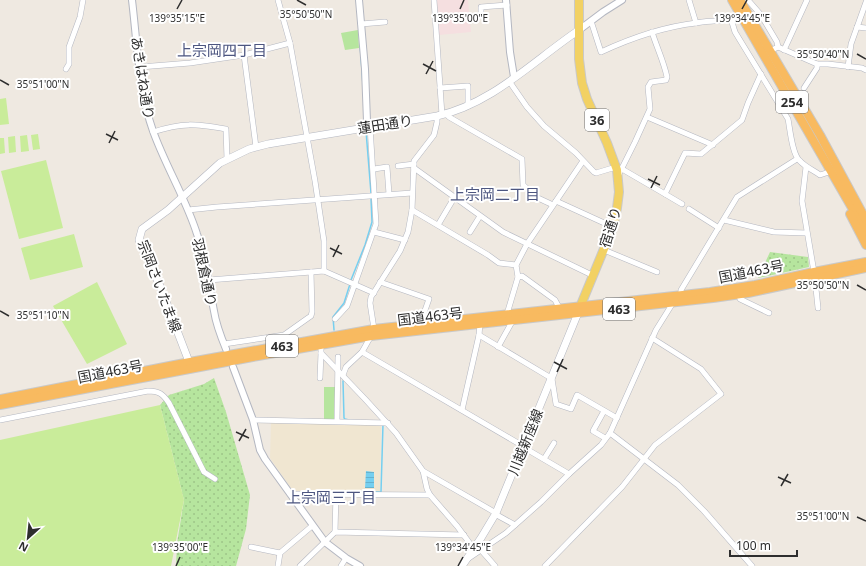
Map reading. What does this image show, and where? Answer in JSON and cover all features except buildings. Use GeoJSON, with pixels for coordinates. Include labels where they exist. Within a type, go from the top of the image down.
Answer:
{"type":"FeatureCollection","features":[{"type":"Feature","properties":{"kind":"highway","name":"254"},"geometry":{"type":"LineString","coordinates":[[732,0],[854,204],[866,220]]}},
{"type":"Feature","properties":{"kind":"highway","name":"254"},"geometry":{"type":"LineString","coordinates":[[740,0],[820,135],[866,232]]}},
{"type":"Feature","properties":{"kind":"highway"},"geometry":{"type":"LineString","coordinates":[[776,62],[812,113],[866,209]]}},
{"type":"Feature","properties":{"kind":"highway"},"geometry":{"type":"LineString","coordinates":[[788,95],[791,106],[829,172],[866,245]]}},
{"type":"Feature","properties":{"kind":"highway","name":"国道463号"},"geometry":{"type":"LineString","coordinates":[[191,366],[321,349],[372,333],[480,324],[510,317],[560,309],[670,303],[739,294],[866,262]]}},
{"type":"Feature","properties":{"kind":"highway","name":"国道463号"},"geometry":{"type":"LineString","coordinates":[[0,405],[21,398],[423,323],[510,317],[580,309],[681,296],[866,268]]}},
{"type":"Feature","properties":{"kind":"highway","name":"国道463号"},"geometry":{"type":"LineString","coordinates":[[0,399],[21,398]]}},
{"type":"Feature","properties":{"kind":"main road","name":"宿通り"},"geometry":{"type":"LineString","coordinates":[[580,0],[579,59],[582,84],[618,171],[618,202],[613,227],[580,309]]}},
{"type":"Feature","properties":{"kind":"main road","name":"蓮田通り"},"geometry":{"type":"LineString","coordinates":[[183,197],[211,170],[228,159],[256,147],[306,137],[442,115],[468,106],[490,95],[579,30]]}},
{"type":"Feature","properties":{"kind":"main road","name":"宗岡さいたま線"},"geometry":{"type":"LineString","coordinates":[[183,197],[142,229],[139,240],[160,286],[191,366]]}},
{"type":"Feature","properties":{"kind":"main road","name":"川越新座線"},"geometry":{"type":"LineString","coordinates":[[462,566],[468,558],[478,550],[496,514],[580,309]]}},
{"type":"Feature","properties":{"kind":"street"},"geometry":{"type":"LineString","coordinates":[[66,69],[69,64],[69,47],[80,17],[83,0]]}},
{"type":"Feature","properties":{"kind":"street","name":"あきはね通り"},"geometry":{"type":"LineString","coordinates":[[132,0],[146,111],[153,132],[183,197]]}},
{"type":"Feature","properties":{"kind":"street"},"geometry":{"type":"LineString","coordinates":[[278,0],[290,43],[318,199],[324,241],[324,271]]}},
{"type":"Feature","properties":{"kind":"street"},"geometry":{"type":"LineString","coordinates":[[335,319],[347,306],[376,224],[374,169],[370,126],[367,121],[359,0]]}},
{"type":"Feature","properties":{"kind":"street"},"geometry":{"type":"LineString","coordinates":[[343,375],[346,367],[362,352],[372,333],[370,303],[380,282],[400,251],[405,240],[412,210],[414,166],[418,155],[434,135],[437,122],[442,115],[434,0]]}},
{"type":"Feature","properties":{"kind":"street"},"geometry":{"type":"LineString","coordinates":[[579,30],[622,0]]}},
{"type":"Feature","properties":{"kind":"street"},"geometry":{"type":"LineString","coordinates":[[689,0],[696,23]]}},
{"type":"Feature","properties":{"kind":"street"},"geometry":{"type":"LineString","coordinates":[[748,0],[760,15],[778,46],[784,50],[817,64],[862,68],[866,70]]}},
{"type":"Feature","properties":{"kind":"street"},"geometry":{"type":"LineString","coordinates":[[784,50],[807,0]]}},
{"type":"Feature","properties":{"kind":"street"},"geometry":{"type":"LineString","coordinates":[[848,67],[851,44],[866,2]]}},
{"type":"Feature","properties":{"kind":"street"},"geometry":{"type":"LineString","coordinates":[[481,16],[481,7],[506,3],[512,79],[528,107],[544,126],[576,153],[594,172],[618,171],[682,204]]}},
{"type":"Feature","properties":{"kind":"street"},"geometry":{"type":"LineString","coordinates":[[590,21],[601,52],[652,32],[696,23],[731,19],[741,14]]}},
{"type":"Feature","properties":{"kind":"street"},"geometry":{"type":"LineString","coordinates":[[731,19],[735,32],[788,120],[797,159],[820,175],[829,172]]}},
{"type":"Feature","properties":{"kind":"street"},"geometry":{"type":"LineString","coordinates":[[361,24],[385,22]]}},
{"type":"Feature","properties":{"kind":"street"},"geometry":{"type":"LineString","coordinates":[[857,27],[866,28]]}},
{"type":"Feature","properties":{"kind":"street"},"geometry":{"type":"LineString","coordinates":[[618,171],[650,109],[648,86],[651,82],[666,80],[667,77],[664,64],[652,32]]}},
{"type":"Feature","properties":{"kind":"street"},"geometry":{"type":"LineString","coordinates":[[140,68],[190,63],[244,55],[290,43]]}},
{"type":"Feature","properties":{"kind":"street"},"geometry":{"type":"LineString","coordinates":[[770,51],[778,46]]}},
{"type":"Feature","properties":{"kind":"street"},"geometry":{"type":"LineString","coordinates":[[244,55],[256,147]]}},
{"type":"Feature","properties":{"kind":"street"},"geometry":{"type":"LineString","coordinates":[[804,88],[817,68],[817,64]]}},
{"type":"Feature","properties":{"kind":"street"},"geometry":{"type":"LineString","coordinates":[[665,194],[684,153],[701,154],[742,120],[761,74]]}},
{"type":"Feature","properties":{"kind":"street"},"geometry":{"type":"LineString","coordinates":[[440,88],[468,86],[468,106]]}},
{"type":"Feature","properties":{"kind":"street"},"geometry":{"type":"LineString","coordinates":[[442,115],[449,117],[482,138],[522,159],[523,185],[538,198],[555,203],[613,227]]}},
{"type":"Feature","properties":{"kind":"street"},"geometry":{"type":"LineString","coordinates":[[647,117],[713,145]]}},
{"type":"Feature","properties":{"kind":"street"},"geometry":{"type":"LineString","coordinates":[[153,132],[171,126],[196,124],[226,129],[228,159]]}},
{"type":"Feature","properties":{"kind":"street"},"geometry":{"type":"LineString","coordinates":[[681,296],[681,290],[737,197],[797,159]]}},
{"type":"Feature","properties":{"kind":"street"},"geometry":{"type":"LineString","coordinates":[[498,347],[510,317],[518,277],[516,265],[526,244],[583,161]]}},
{"type":"Feature","properties":{"kind":"street"},"geometry":{"type":"LineString","coordinates":[[398,166],[414,166],[454,198],[503,232],[594,276]]}},
{"type":"Feature","properties":{"kind":"street"},"geometry":{"type":"LineString","coordinates":[[806,166],[802,202],[818,308]]}},
{"type":"Feature","properties":{"kind":"street"},"geometry":{"type":"LineString","coordinates":[[374,169],[387,167],[389,194]]}},
{"type":"Feature","properties":{"kind":"street"},"geometry":{"type":"LineString","coordinates":[[188,210],[412,193]]}},
{"type":"Feature","properties":{"kind":"street","name":"羽根倉通り"},"geometry":{"type":"LineString","coordinates":[[183,197],[198,236],[209,280],[214,312],[225,347]]}},
{"type":"Feature","properties":{"kind":"street"},"geometry":{"type":"LineString","coordinates":[[438,225],[454,198]]}},
{"type":"Feature","properties":{"kind":"street"},"geometry":{"type":"LineString","coordinates":[[689,209],[719,228]]}},
{"type":"Feature","properties":{"kind":"street"},"geometry":{"type":"LineString","coordinates":[[412,210],[499,263],[516,265]]}},
{"type":"Feature","properties":{"kind":"street"},"geometry":{"type":"LineString","coordinates":[[470,232],[480,216]]}},
{"type":"Feature","properties":{"kind":"street"},"geometry":{"type":"LineString","coordinates":[[724,220],[774,232],[807,233]]}},
{"type":"Feature","properties":{"kind":"street"},"geometry":{"type":"LineString","coordinates":[[374,232],[405,240]]}},
{"type":"Feature","properties":{"kind":"street"},"geometry":{"type":"LineString","coordinates":[[604,250],[657,272]]}},
{"type":"Feature","properties":{"kind":"street"},"geometry":{"type":"LineString","coordinates":[[209,280],[324,271],[374,293]]}},
{"type":"Feature","properties":{"kind":"street"},"geometry":{"type":"LineString","coordinates":[[225,347],[284,335],[308,318],[312,312],[311,272]]}},
{"type":"Feature","properties":{"kind":"street"},"geometry":{"type":"LineString","coordinates":[[518,277],[522,276],[555,300],[560,309]]}},
{"type":"Feature","properties":{"kind":"street"},"geometry":{"type":"LineString","coordinates":[[380,282],[429,299],[423,316],[423,323]]}},
{"type":"Feature","properties":{"kind":"street"},"geometry":{"type":"LineString","coordinates":[[739,294],[740,299],[769,313]]}},
{"type":"Feature","properties":{"kind":"street"},"geometry":{"type":"LineString","coordinates":[[478,550],[494,542],[515,525],[601,445],[610,433],[652,338],[659,323],[670,306],[670,303]]}},
{"type":"Feature","properties":{"kind":"street"},"geometry":{"type":"LineString","coordinates":[[462,410],[479,335],[480,324]]}},
{"type":"Feature","properties":{"kind":"street"},"geometry":{"type":"LineString","coordinates":[[479,335],[551,377],[556,404],[570,409],[577,395],[617,418]]}},
{"type":"Feature","properties":{"kind":"street"},"geometry":{"type":"LineString","coordinates":[[545,566],[622,487],[662,438],[721,394],[701,369],[652,338]]}},
{"type":"Feature","properties":{"kind":"street"},"geometry":{"type":"LineString","coordinates":[[321,349],[338,371],[388,423],[413,455],[423,471],[430,495],[464,535],[495,566]]}},
{"type":"Feature","properties":{"kind":"street"},"geometry":{"type":"LineString","coordinates":[[320,378],[321,349]]}},
{"type":"Feature","properties":{"kind":"street"},"geometry":{"type":"LineString","coordinates":[[362,352],[569,474]]}},
{"type":"Feature","properties":{"kind":"street"},"geometry":{"type":"LineString","coordinates":[[337,421],[338,357]]}},
{"type":"Feature","properties":{"kind":"street"},"geometry":{"type":"LineString","coordinates":[[233,367],[253,420],[260,450],[312,526],[325,542],[346,558],[360,566]]}},
{"type":"Feature","properties":{"kind":"street"},"geometry":{"type":"LineString","coordinates":[[0,420],[148,391],[157,391],[162,393],[169,403],[204,472],[215,479]]}},
{"type":"Feature","properties":{"kind":"street"},"geometry":{"type":"LineString","coordinates":[[604,411],[593,431],[605,438]]}},
{"type":"Feature","properties":{"kind":"street"},"geometry":{"type":"LineString","coordinates":[[253,420],[388,423]]}},
{"type":"Feature","properties":{"kind":"street"},"geometry":{"type":"LineString","coordinates":[[610,433],[678,485],[704,511],[752,566]]}},
{"type":"Feature","properties":{"kind":"street"},"geometry":{"type":"LineString","coordinates":[[544,459],[554,443]]}},
{"type":"Feature","properties":{"kind":"street"},"geometry":{"type":"LineString","coordinates":[[423,471],[515,525]]}},
{"type":"Feature","properties":{"kind":"street"},"geometry":{"type":"LineString","coordinates":[[290,494],[430,495]]}},
{"type":"Feature","properties":{"kind":"street"},"geometry":{"type":"LineString","coordinates":[[300,566],[335,532],[336,494]]}},
{"type":"Feature","properties":{"kind":"street"},"geometry":{"type":"LineString","coordinates":[[278,566],[280,553],[312,526]]}},
{"type":"Feature","properties":{"kind":"street"},"geometry":{"type":"LineString","coordinates":[[335,532],[464,535]]}},
{"type":"Feature","properties":{"kind":"street"},"geometry":{"type":"LineString","coordinates":[[251,547],[280,553]]}},
{"type":"Feature","properties":{"kind":"street"},"geometry":{"type":"LineString","coordinates":[[341,566],[346,558]]}},
{"type":"Feature","properties":{"kind":"shaded area"},"geometry":{"type":"Polygon","coordinates":[[[437,0],[468,0],[471,32],[439,35],[437,0]]]}},
{"type":"Feature","properties":{"kind":"shaded area"},"geometry":{"type":"Polygon","coordinates":[[[271,423],[381,425],[380,493],[293,491],[270,458],[271,423]]]}},
{"type":"Feature","properties":{"kind":"green space"},"geometry":{"type":"Polygon","coordinates":[[[358,30],[359,48],[345,50],[341,33],[358,30]]]}},
{"type":"Feature","properties":{"kind":"green space"},"geometry":{"type":"Polygon","coordinates":[[[6,98],[9,124],[0,125],[0,99],[6,98]]]}},
{"type":"Feature","properties":{"kind":"green space"},"geometry":{"type":"Polygon","coordinates":[[[38,134],[40,149],[33,150],[31,135],[38,134]]]}},
{"type":"Feature","properties":{"kind":"green space"},"geometry":{"type":"Polygon","coordinates":[[[27,135],[29,151],[21,152],[20,136],[27,135]]]}},
{"type":"Feature","properties":{"kind":"green space"},"geometry":{"type":"Polygon","coordinates":[[[15,136],[16,152],[9,153],[8,137],[15,136]]]}},
{"type":"Feature","properties":{"kind":"green space"},"geometry":{"type":"Polygon","coordinates":[[[0,138],[4,138],[5,153],[0,154],[0,138]]]}},
{"type":"Feature","properties":{"kind":"green space"},"geometry":{"type":"Polygon","coordinates":[[[46,160],[63,228],[19,239],[1,171],[46,160]]]}},
{"type":"Feature","properties":{"kind":"green space"},"geometry":{"type":"Polygon","coordinates":[[[74,234],[83,267],[30,280],[21,248],[74,234]]]}},
{"type":"Feature","properties":{"kind":"green space"},"geometry":{"type":"Polygon","coordinates":[[[770,252],[808,257],[809,267],[758,278],[770,252]]]}},
{"type":"Feature","properties":{"kind":"green space"},"geometry":{"type":"Polygon","coordinates":[[[97,282],[127,344],[87,364],[53,306],[97,282]]]}},
{"type":"Feature","properties":{"kind":"green space"},"geometry":{"type":"Polygon","coordinates":[[[214,378],[226,412],[250,495],[246,529],[236,566],[176,566],[177,543],[184,500],[160,405],[169,395],[204,384],[214,378]]]}},
{"type":"Feature","properties":{"kind":"green space"},"geometry":{"type":"Polygon","coordinates":[[[324,387],[335,387],[334,419],[324,419],[324,387]]]}},
{"type":"Feature","properties":{"kind":"green space"},"geometry":{"type":"Polygon","coordinates":[[[160,405],[184,500],[171,566],[0,566],[0,440],[160,405]]]}},
{"type":"Feature","properties":{"kind":"water"},"geometry":{"type":"Polygon","coordinates":[[[366,471],[374,472],[374,488],[365,488],[366,471]]]}},
{"type":"Feature","properties":{"kind":"waterway"},"geometry":{"type":"LineString","coordinates":[[359,29],[363,85]]}},
{"type":"Feature","properties":{"kind":"waterway"},"geometry":{"type":"LineString","coordinates":[[366,131],[371,193]]}},
{"type":"Feature","properties":{"kind":"waterway"},"geometry":{"type":"LineString","coordinates":[[351,280],[365,245],[372,222],[371,198]]}},
{"type":"Feature","properties":{"kind":"waterway"},"geometry":{"type":"LineString","coordinates":[[334,330],[333,317],[344,303],[350,284]]}},
{"type":"Feature","properties":{"kind":"waterway"},"geometry":{"type":"LineString","coordinates":[[343,381],[344,418],[349,420]]}},
{"type":"Feature","properties":{"kind":"waterway"},"geometry":{"type":"LineString","coordinates":[[334,493],[334,491],[381,492],[383,424]]}},
{"type":"Feature","properties":{"kind":"district","name":"上宗岡四丁目"},"geometry":{"type":"Point","coordinates":[222,50]}},
{"type":"Feature","properties":{"kind":"district","name":"上宗岡二丁目"},"geometry":{"type":"Point","coordinates":[495,194]}},
{"type":"Feature","properties":{"kind":"district","name":"上宗岡三丁目"},"geometry":{"type":"Point","coordinates":[331,497]}}]}
